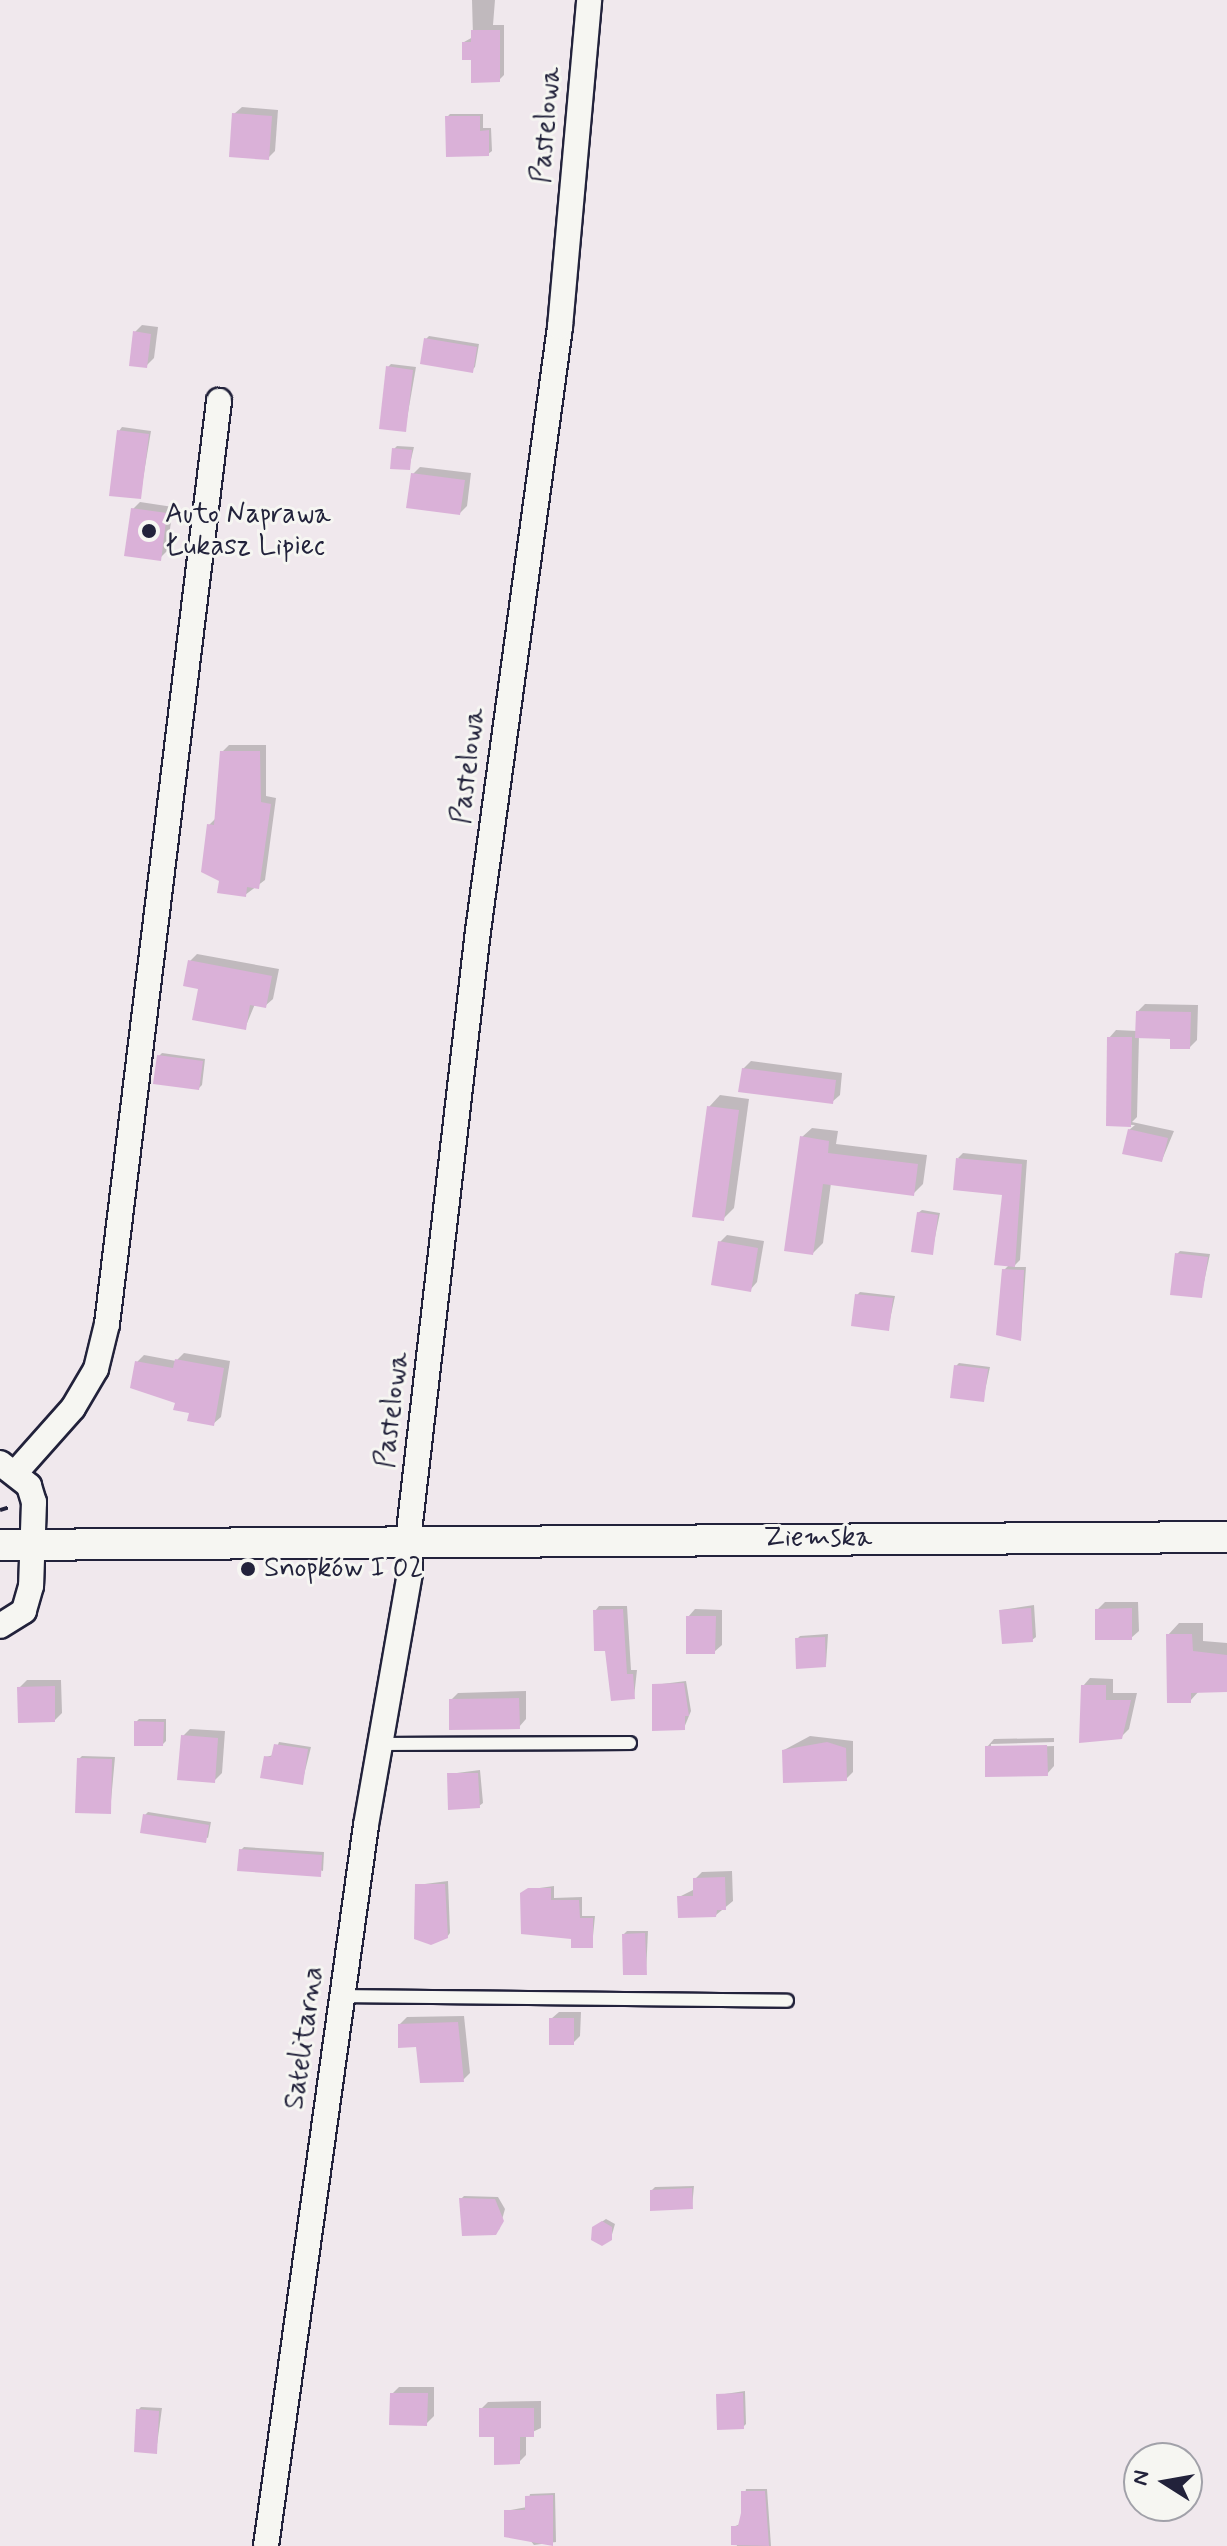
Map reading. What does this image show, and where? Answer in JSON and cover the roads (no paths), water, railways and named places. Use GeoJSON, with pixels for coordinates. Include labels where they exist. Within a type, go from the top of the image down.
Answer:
{"type":"FeatureCollection","features":[{"type":"Feature","properties":{"kind":"street","name":"Pastelowa"},"geometry":{"type":"LineString","coordinates":[[409,1540],[478,931],[560,327],[589,0]]}},
{"type":"Feature","properties":{"kind":"street"},"geometry":{"type":"LineString","coordinates":[[0,1626],[24,1611],[33,1544],[34,1502],[29,1486],[8,1467],[73,1408],[96,1369],[107,1324],[151,1016],[219,401]]}},
{"type":"Feature","properties":{"kind":"street","name":"Ziemska"},"geometry":{"type":"LineString","coordinates":[[0,1545],[1227,1537]]}},
{"type":"Feature","properties":{"kind":"street","name":"Satelitarna"},"geometry":{"type":"LineString","coordinates":[[266,2546],[342,1996],[410,1573],[409,1540]]}},
{"type":"Feature","properties":{"kind":"lane"},"geometry":{"type":"LineString","coordinates":[[382,1744],[630,1743]]}},
{"type":"Feature","properties":{"kind":"lane"},"geometry":{"type":"LineString","coordinates":[[342,1996],[787,2001]]}},
{"type":"Feature","properties":{"kind":"place","name":"Auto Naprawa Łukasz Lipiec"},"geometry":{"type":"Point","coordinates":[149,531]}},
{"type":"Feature","properties":{"kind":"place","name":"Snopków I 02"},"geometry":{"type":"Point","coordinates":[248,1569]}}]}
